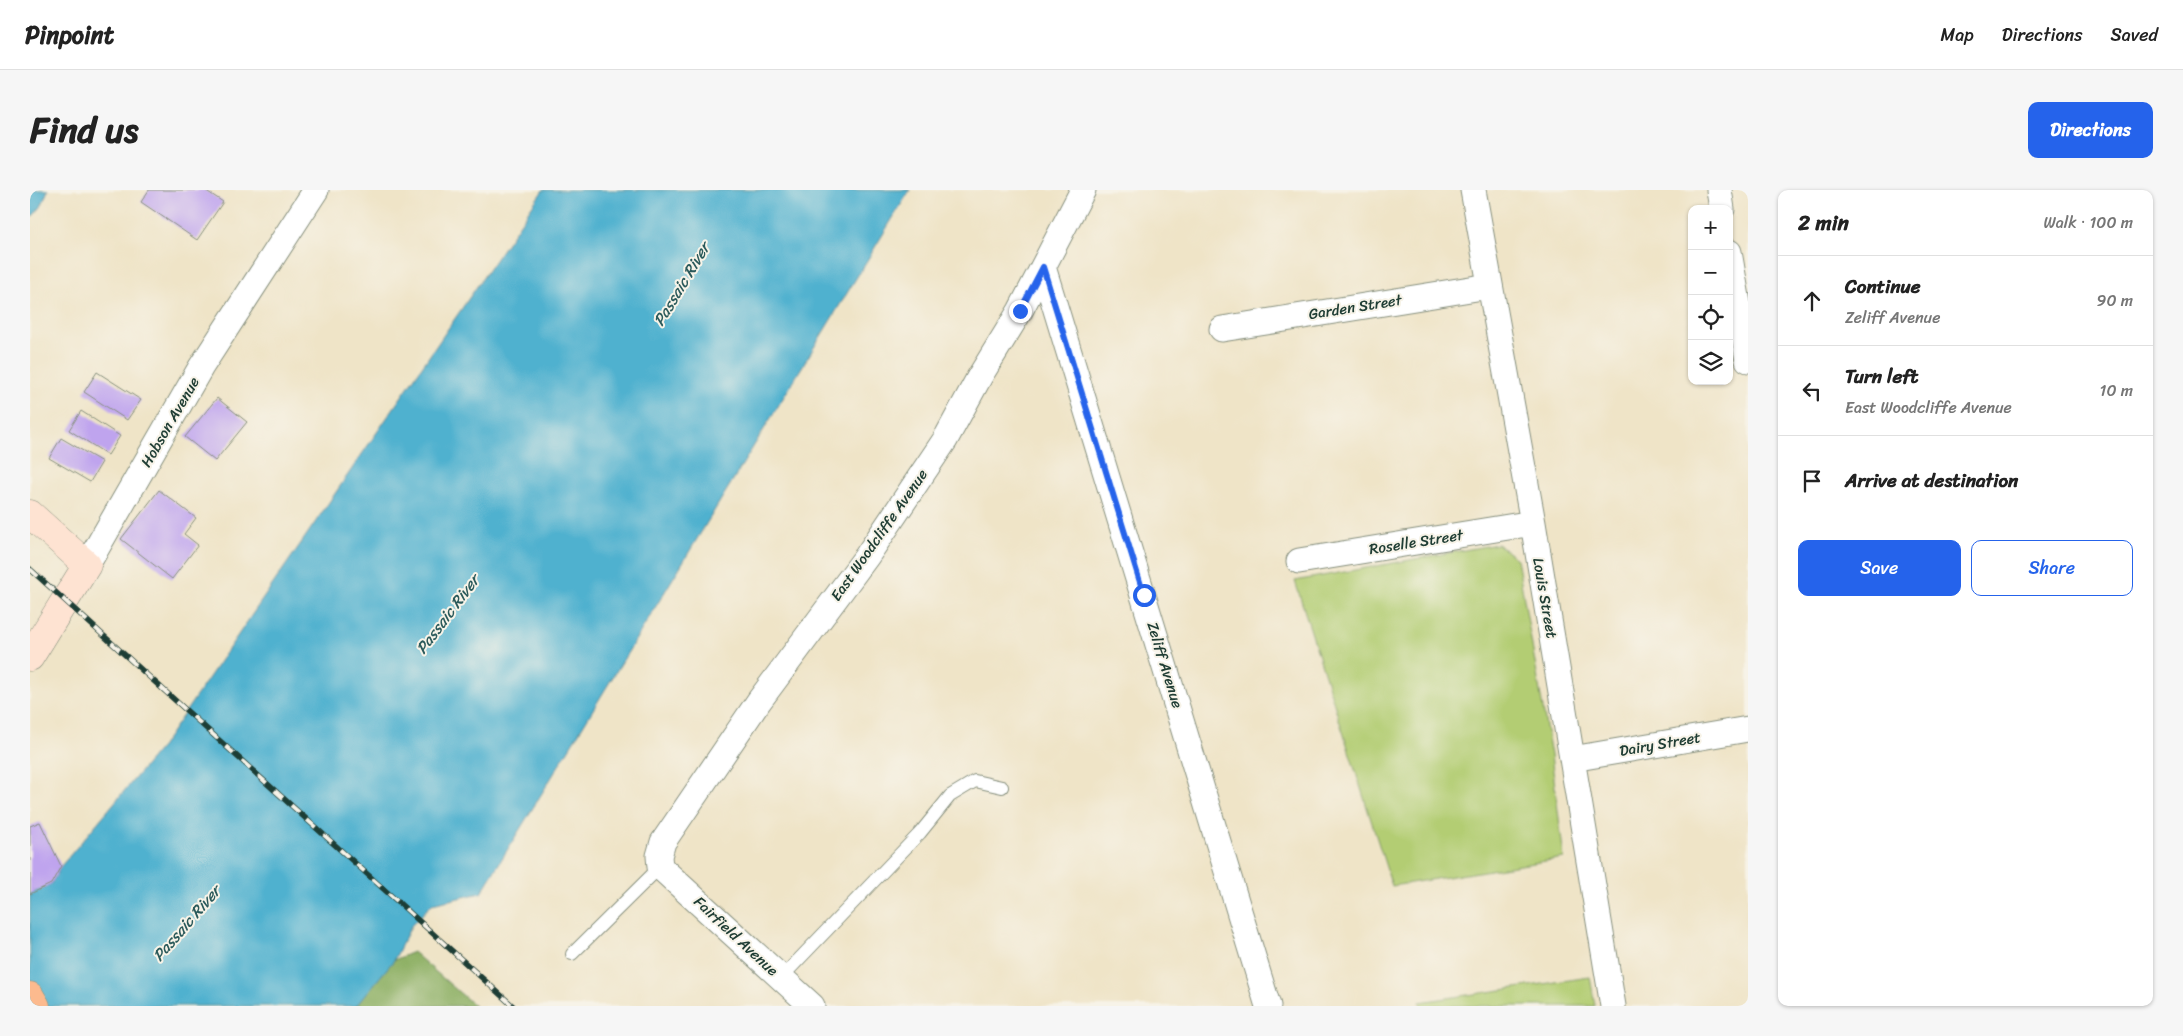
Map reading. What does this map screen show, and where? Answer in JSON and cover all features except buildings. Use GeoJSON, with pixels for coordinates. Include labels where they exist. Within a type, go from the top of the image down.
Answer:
{"type":"FeatureCollection","features":[{"type":"Feature","properties":{"kind":"main road"},"geometry":{"type":"LineString","coordinates":[[30,996],[36,1006]]}},
{"type":"Feature","properties":{"kind":"street","name":"Hobson Avenue"},"geometry":{"type":"LineString","coordinates":[[30,657],[87,565],[201,367],[316,190]]}},
{"type":"Feature","properties":{"kind":"street","name":"East Woodcliffe Avenue"},"geometry":{"type":"LineString","coordinates":[[660,867],[659,856],[663,842],[759,701],[867,556],[944,440],[1020,311],[1084,190]]}},
{"type":"Feature","properties":{"kind":"street","name":"Louis Street"},"geometry":{"type":"LineString","coordinates":[[1473,190],[1533,523],[1613,1006]]}},
{"type":"Feature","properties":{"kind":"street"},"geometry":{"type":"LineString","coordinates":[[1719,190],[1721,205]]}},
{"type":"Feature","properties":{"kind":"street","name":"Zeliff Avenue"},"geometry":{"type":"LineString","coordinates":[[1043,267],[1268,1006]]}},
{"type":"Feature","properties":{"kind":"street"},"geometry":{"type":"LineString","coordinates":[[1733,275],[1748,360]]}},
{"type":"Feature","properties":{"kind":"street","name":"Garden Street"},"geometry":{"type":"LineString","coordinates":[[1222,329],[1489,286]]}},
{"type":"Feature","properties":{"kind":"street"},"geometry":{"type":"LineString","coordinates":[[30,514],[87,565]]}},
{"type":"Feature","properties":{"kind":"street","name":"Roselle Street"},"geometry":{"type":"LineString","coordinates":[[1299,561],[1533,523]]}},
{"type":"Feature","properties":{"kind":"street","name":"Dairy Street"},"geometry":{"type":"LineString","coordinates":[[1572,758],[1748,729]]}},
{"type":"Feature","properties":{"kind":"street","name":"Fairfield Avenue"},"geometry":{"type":"LineString","coordinates":[[660,867],[812,1006]]}},
{"type":"Feature","properties":{"kind":"lane"},"geometry":{"type":"LineString","coordinates":[[782,978],[920,833],[950,796],[975,781],[1002,787]]}},
{"type":"Feature","properties":{"kind":"lane"},"geometry":{"type":"LineString","coordinates":[[572,954],[660,867]]}},
{"type":"Feature","properties":{"kind":"green space"},"geometry":{"type":"Polygon","coordinates":[[[1497,544],[1517,559],[1551,755],[1564,858],[1392,886],[1295,581],[1497,544]]]}},
{"type":"Feature","properties":{"kind":"green space"},"geometry":{"type":"Polygon","coordinates":[[[413,952],[475,1006],[356,1006],[394,960],[413,952]]]}},
{"type":"Feature","properties":{"kind":"green space"},"geometry":{"type":"Polygon","coordinates":[[[1590,977],[1595,1006],[1421,1006],[1420,1002],[1590,977]]]}},
{"type":"Feature","properties":{"kind":"water"},"geometry":{"type":"Polygon","coordinates":[[[30,190],[48,190],[41,207],[30,219],[30,190]]]}},
{"type":"Feature","properties":{"kind":"water","name":"Passaic River"},"geometry":{"type":"Polygon","coordinates":[[[543,190],[910,190],[481,893],[432,904],[411,926],[394,960],[356,1006],[30,1006],[30,894],[51,884],[61,866],[162,746],[543,190]]]}},
{"type":"Feature","properties":{"kind":"railway"},"geometry":{"type":"LineString","coordinates":[[30,569],[513,1006]]}},
{"type":"Feature","properties":{"kind":"route"},"geometry":{"type":"LineString","coordinates":[[1020,311],[1043,267],[1144,595]]}}]}
